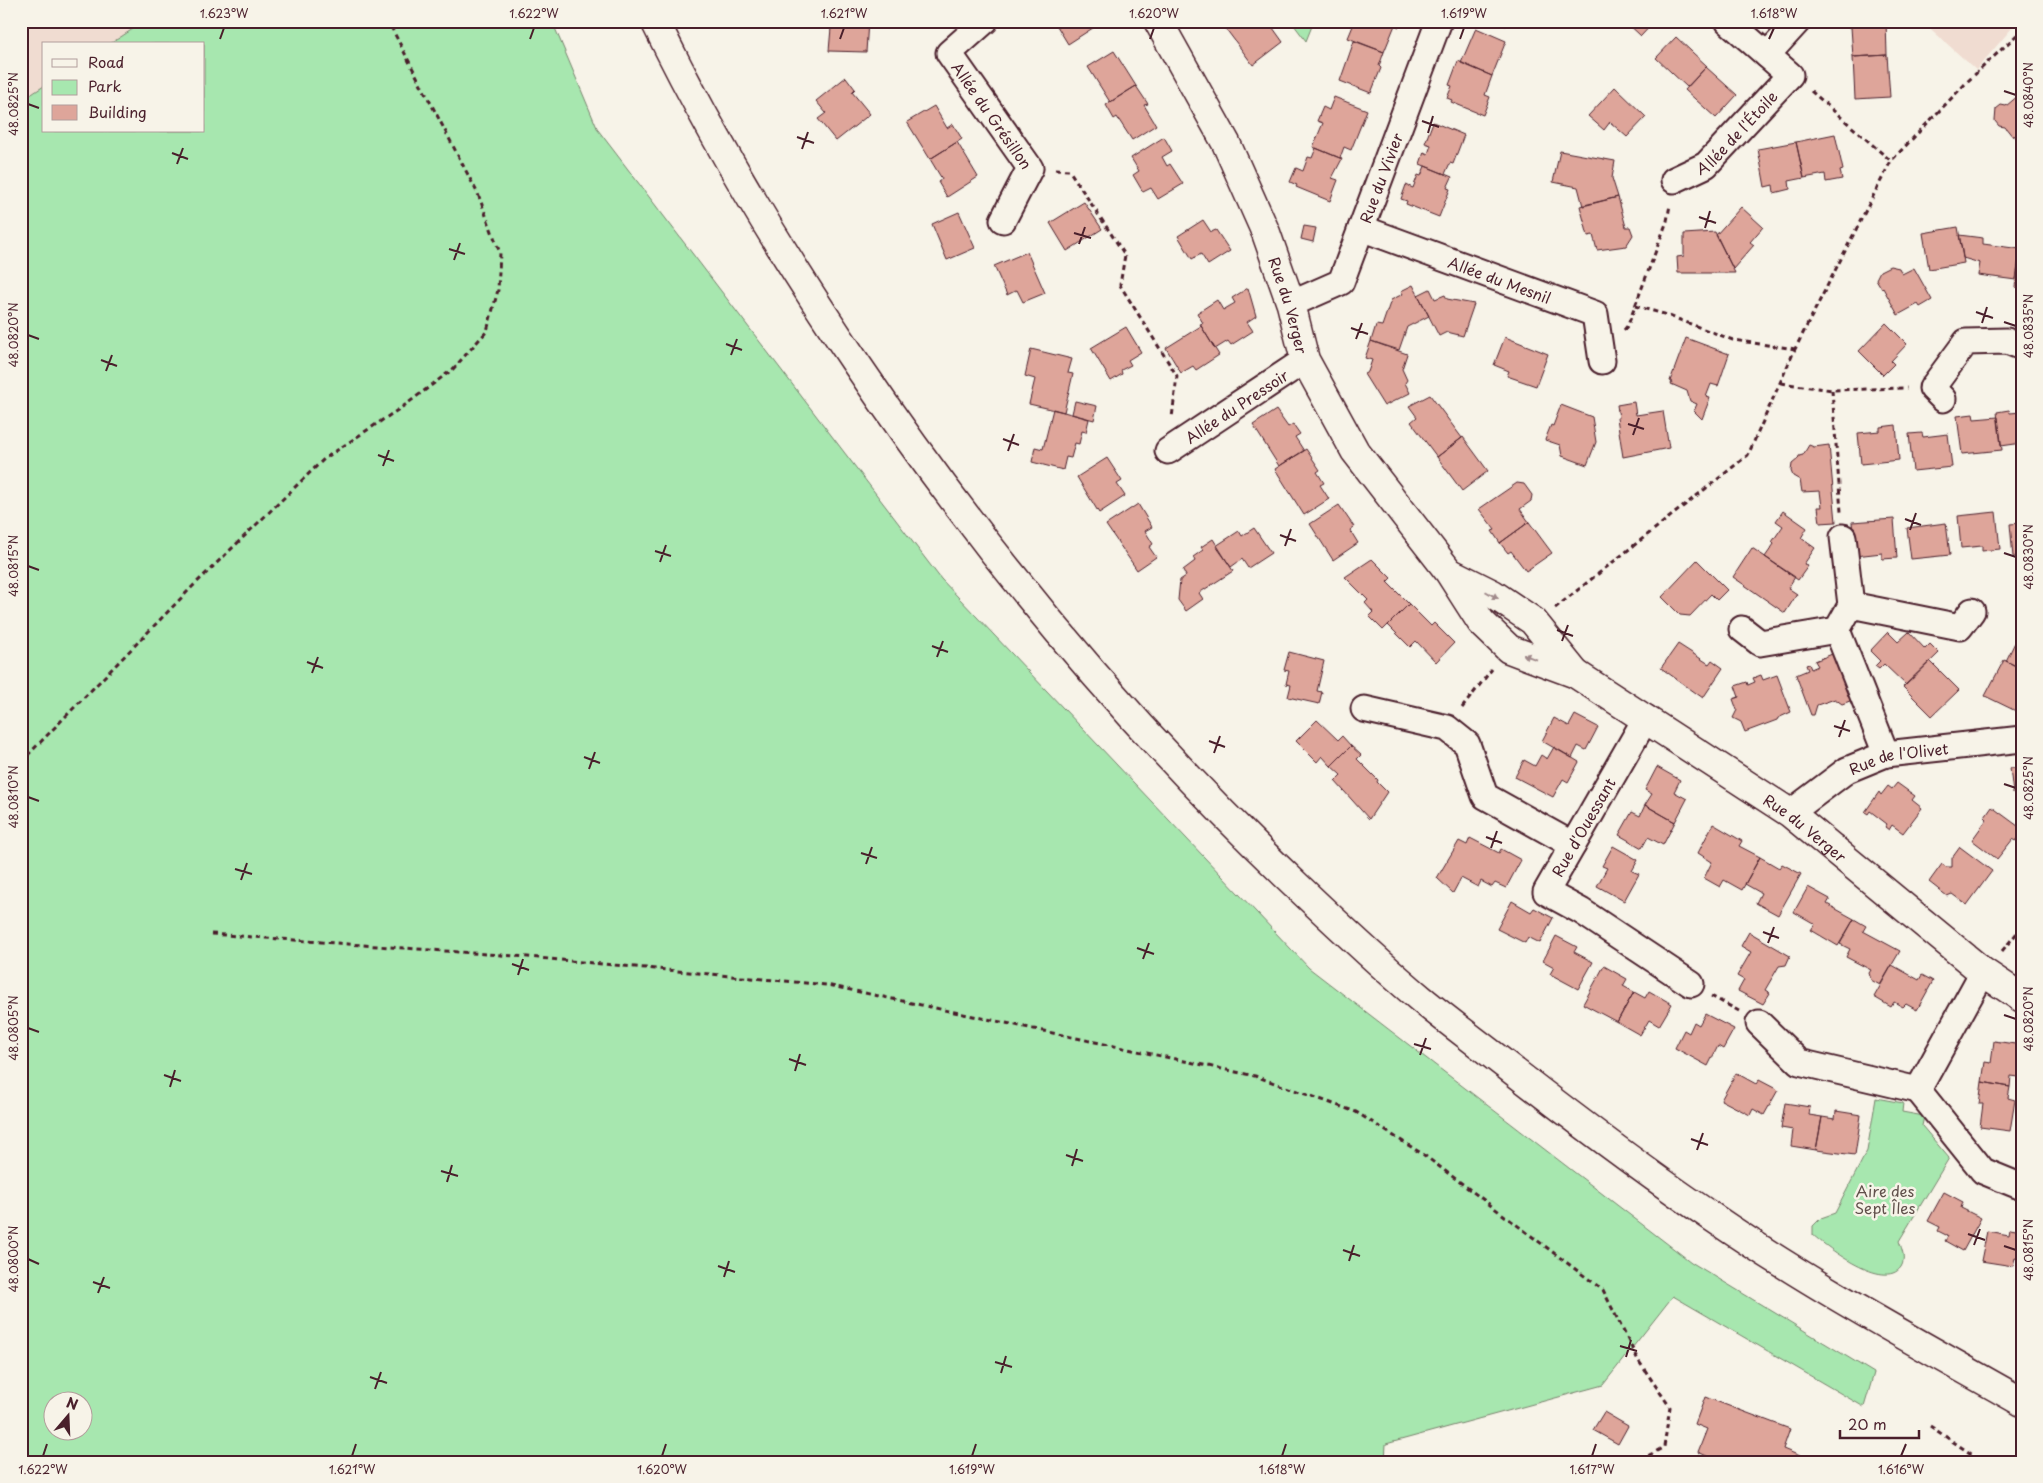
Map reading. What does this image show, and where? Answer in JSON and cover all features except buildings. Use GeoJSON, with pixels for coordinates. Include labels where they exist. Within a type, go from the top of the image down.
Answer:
{"type":"FeatureCollection","features":[{"type":"Feature","properties":{"kind":"main road"},"geometry":{"type":"LineString","coordinates":[[655,21],[674,61],[748,194],[810,295],[912,446],[990,549],[1066,643],[1148,735],[1248,840],[1347,934],[1422,999],[1595,1135],[1716,1220],[1833,1295],[2022,1402]]}},
{"type":"Feature","properties":{"kind":"main road","name":"Rue du Verger"},"geometry":{"type":"LineString","coordinates":[[1158,21],[1226,143],[1266,233],[1291,304],[1305,360],[1356,451],[1449,572],[1481,622],[1508,649],[1576,674],[1790,813],[1983,972],[2022,998]]}},
{"type":"Feature","properties":{"kind":"main road","name":"Rue du Verger"},"geometry":{"type":"LineString","coordinates":[[1449,572],[1493,594],[1532,621],[1576,674]]}},
{"type":"Feature","properties":{"kind":"street","name":"Allée du Grésillon"},"geometry":{"type":"LineString","coordinates":[[985,21],[949,53],[1030,168],[1003,220]]}},
{"type":"Feature","properties":{"kind":"street","name":"Rue du Vivier"},"geometry":{"type":"LineString","coordinates":[[1291,304],[1341,282],[1439,21]]}},
{"type":"Feature","properties":{"kind":"street"},"geometry":{"type":"LineString","coordinates":[[1728,21],[1790,75]]}},
{"type":"Feature","properties":{"kind":"street"},"geometry":{"type":"LineString","coordinates":[[1767,55],[1798,21]]}},
{"type":"Feature","properties":{"kind":"street","name":"Allée de l'Étoile"},"geometry":{"type":"LineString","coordinates":[[1674,180],[1706,165],[1790,75]]}},
{"type":"Feature","properties":{"kind":"street","name":"Allée du Mesnil"},"geometry":{"type":"LineString","coordinates":[[1360,228],[1595,314],[1602,361]]}},
{"type":"Feature","properties":{"kind":"street"},"geometry":{"type":"LineString","coordinates":[[1938,393],[1966,342],[2007,341],[2022,347]]}},
{"type":"Feature","properties":{"kind":"street","name":"Allée du Pressoir"},"geometry":{"type":"LineString","coordinates":[[1168,451],[1305,360]]}},
{"type":"Feature","properties":{"kind":"street"},"geometry":{"type":"LineString","coordinates":[[1837,630],[1851,605],[1843,537]]}},
{"type":"Feature","properties":{"kind":"street"},"geometry":{"type":"LineString","coordinates":[[1851,605],[1960,627],[1972,611]]}},
{"type":"Feature","properties":{"kind":"street"},"geometry":{"type":"LineString","coordinates":[[1742,629],[1760,643],[1837,630]]}},
{"type":"Feature","properties":{"kind":"street"},"geometry":{"type":"LineString","coordinates":[[1837,630],[1886,754]]}},
{"type":"Feature","properties":{"kind":"street"},"geometry":{"type":"LineString","coordinates":[[1364,709],[1447,728],[1467,744],[1485,796],[1573,845]]}},
{"type":"Feature","properties":{"kind":"street","name":"Rue d'Ouessant"},"geometry":{"type":"LineString","coordinates":[[1646,718],[1546,892],[1581,911],[1691,984]]}},
{"type":"Feature","properties":{"kind":"street","name":"Rue de l'Olivet"},"geometry":{"type":"LineString","coordinates":[[1790,813],[1847,770],[1886,754],[2022,739]]}},
{"type":"Feature","properties":{"kind":"street"},"geometry":{"type":"LineString","coordinates":[[1918,1090],[1983,972]]}},
{"type":"Feature","properties":{"kind":"street"},"geometry":{"type":"LineString","coordinates":[[1760,1023],[1799,1062],[1918,1090],[1983,1171],[2022,1187]]}},
{"type":"Feature","properties":{"kind":"path"},"geometry":{"type":"LineString","coordinates":[[21,762],[192,587],[324,459],[408,403],[453,369],[487,331],[498,290],[500,253],[478,194],[388,21]]}},
{"type":"Feature","properties":{"kind":"path"},"geometry":{"type":"LineString","coordinates":[[1532,621],[1548,614],[1748,455],[1795,349],[1891,161],[1968,81],[2022,30]]}},
{"type":"Feature","properties":{"kind":"path"},"geometry":{"type":"LineString","coordinates":[[1790,75],[1826,103],[1891,161]]}},
{"type":"Feature","properties":{"kind":"path"},"geometry":{"type":"LineString","coordinates":[[1030,168],[1069,170],[1126,255],[1120,284],[1177,376],[1168,451]]}},
{"type":"Feature","properties":{"kind":"path"},"geometry":{"type":"LineString","coordinates":[[1602,361],[1628,324],[1667,221],[1674,180]]}},
{"type":"Feature","properties":{"kind":"path"},"geometry":{"type":"LineString","coordinates":[[1635,306],[1664,314],[1732,340],[1795,349]]}},
{"type":"Feature","properties":{"kind":"path"},"geometry":{"type":"LineString","coordinates":[[1781,383],[1832,390],[1938,393]]}},
{"type":"Feature","properties":{"kind":"path"},"geometry":{"type":"LineString","coordinates":[[1832,390],[1843,537]]}},
{"type":"Feature","properties":{"kind":"path"},"geometry":{"type":"LineString","coordinates":[[1447,728],[1508,649]]}},
{"type":"Feature","properties":{"kind":"path"},"geometry":{"type":"LineString","coordinates":[[1983,972],[2022,927]]}},
{"type":"Feature","properties":{"kind":"path"},"geometry":{"type":"LineString","coordinates":[[211,934],[528,957],[827,985],[1255,1076],[1356,1112],[1424,1155],[1603,1290],[1638,1360],[1670,1407],[1664,1447],[1637,1462]]}},
{"type":"Feature","properties":{"kind":"path"},"geometry":{"type":"LineString","coordinates":[[1691,984],[1760,1023]]}},
{"type":"Feature","properties":{"kind":"path"},"geometry":{"type":"LineString","coordinates":[[1930,1426],[1984,1462]]}},
{"type":"Feature","properties":{"kind":"path"},"geometry":{"type":"LineString","coordinates":[[1907,1458],[1912,1462]]}},
{"type":"Feature","properties":{"kind":"shaded area"},"geometry":{"type":"Polygon","coordinates":[[[21,21],[145,21],[113,42],[42,42],[42,87],[21,101],[21,21]]]}},
{"type":"Feature","properties":{"kind":"shaded area"},"geometry":{"type":"Polygon","coordinates":[[[1922,21],[2018,21],[1976,70],[1922,21]]]}},
{"type":"Feature","properties":{"kind":"green space"},"geometry":{"type":"Polygon","coordinates":[[[145,21],[552,21],[598,130],[941,579],[1309,968],[1691,1262],[1874,1373],[1864,1407],[1673,1296],[1603,1385],[1386,1444],[1385,1462],[21,1462],[21,101],[42,87],[42,132],[205,132],[205,42],[113,42],[145,21]]]}},
{"type":"Feature","properties":{"kind":"green space"},"geometry":{"type":"Polygon","coordinates":[[[1291,21],[1314,21],[1306,41],[1291,21]]]}},
{"type":"Feature","properties":{"kind":"green space","name":"Aire des Sept Îles"},"geometry":{"type":"Polygon","coordinates":[[[1876,1098],[1903,1103],[1902,1112],[1924,1116],[1922,1126],[1949,1158],[1899,1241],[1903,1257],[1901,1267],[1893,1273],[1882,1274],[1856,1265],[1813,1235],[1813,1226],[1821,1218],[1835,1213],[1867,1151],[1876,1098]]]}}]}
